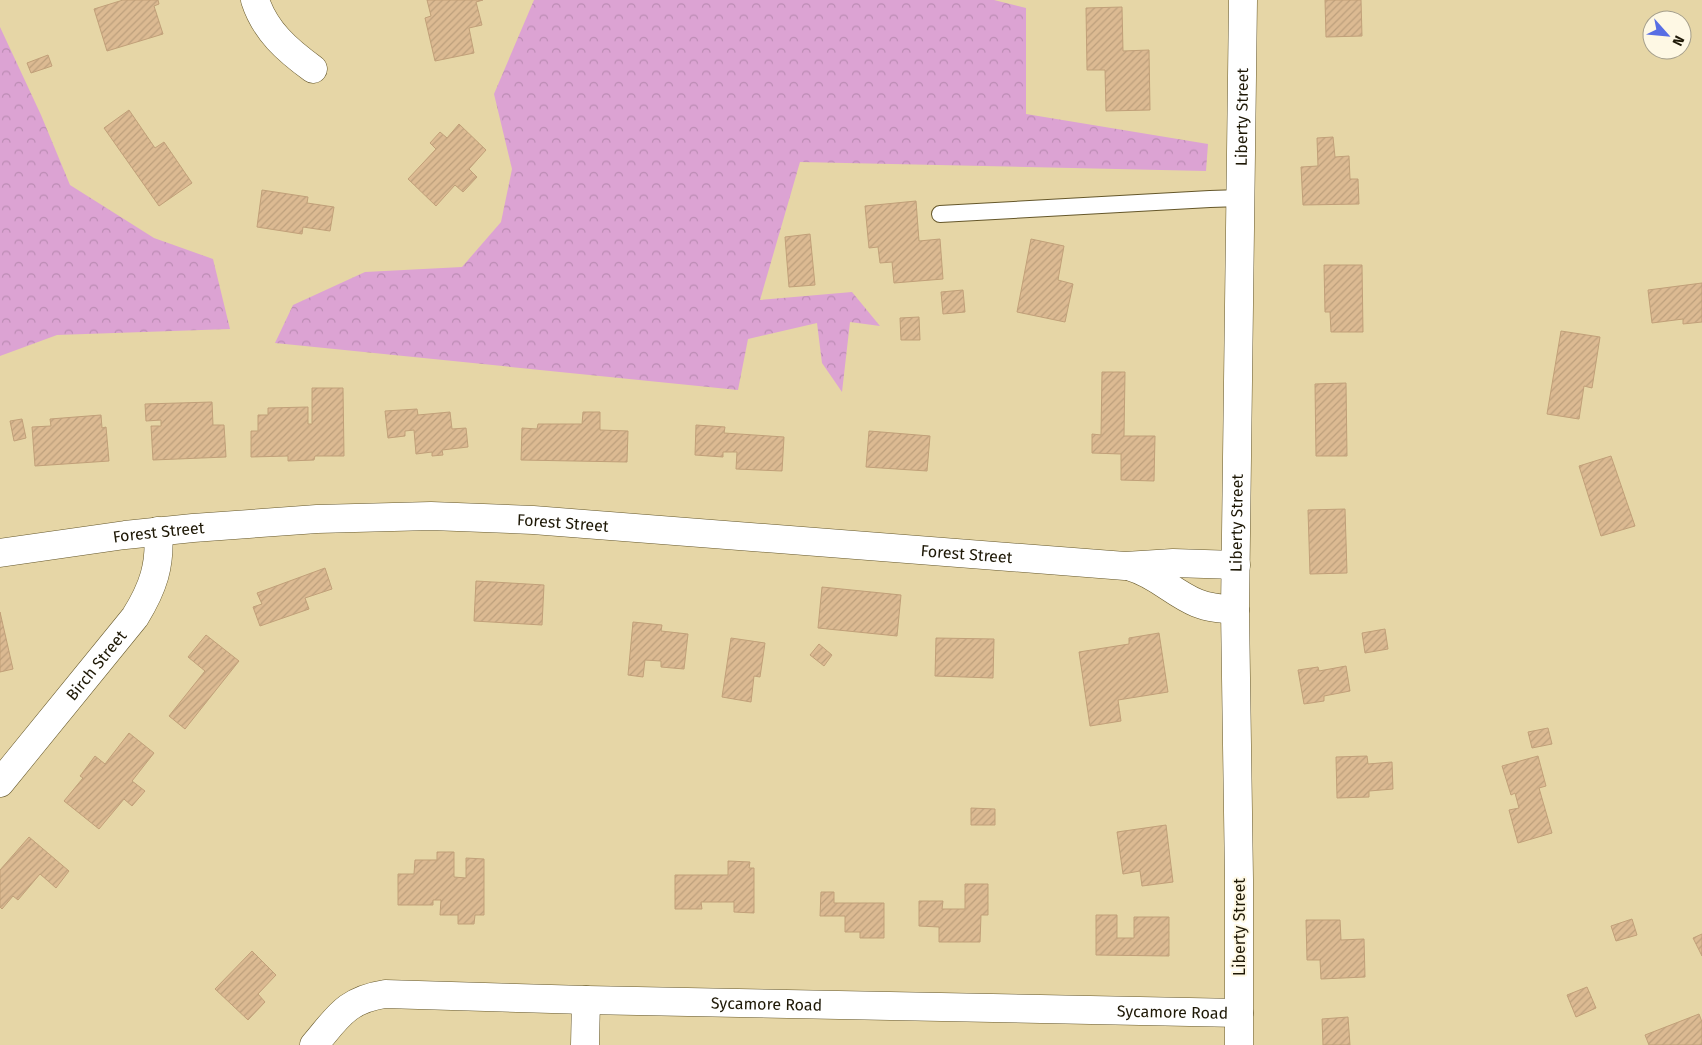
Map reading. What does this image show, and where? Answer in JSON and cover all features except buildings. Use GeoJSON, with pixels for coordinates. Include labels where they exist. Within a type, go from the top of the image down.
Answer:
{"type":"FeatureCollection","features":[{"type":"Feature","properties":{"kind":"street"},"geometry":{"type":"LineString","coordinates":[[255,0],[266,25],[276,38],[313,69]]}},
{"type":"Feature","properties":{"kind":"street","name":"Liberty Street"},"geometry":{"type":"LineString","coordinates":[[1239,1045],[1240,931],[1235,610],[1243,0]]}},
{"type":"Feature","properties":{"kind":"street","name":"Forest Street"},"geometry":{"type":"LineString","coordinates":[[0,553],[158,531],[317,519],[431,516],[561,522],[1125,566],[1173,563],[1236,565]]}},
{"type":"Feature","properties":{"kind":"street","name":"Birch Street"},"geometry":{"type":"LineString","coordinates":[[0,783],[143,605],[155,577],[159,561],[158,531]]}},
{"type":"Feature","properties":{"kind":"street","name":"Forest Street"},"geometry":{"type":"LineString","coordinates":[[1125,566],[1151,575],[1187,599],[1198,604],[1210,608],[1235,610]]}},
{"type":"Feature","properties":{"kind":"street","name":"Sycamore Road"},"geometry":{"type":"LineString","coordinates":[[314,1045],[342,1013],[355,1002],[385,994],[586,1000],[1239,1013]]}},
{"type":"Feature","properties":{"kind":"street"},"geometry":{"type":"LineString","coordinates":[[585,1045],[586,1000]]}},
{"type":"Feature","properties":{"kind":"lane"},"geometry":{"type":"LineString","coordinates":[[940,214],[1241,198]]}},
{"type":"Feature","properties":{"kind":"green space"},"geometry":{"type":"Polygon","coordinates":[[[534,0],[994,0],[1026,8],[1026,114],[1208,144],[1206,171],[800,162],[760,300],[852,292],[880,326],[850,322],[842,392],[822,363],[817,323],[748,339],[738,390],[275,343],[293,305],[365,272],[462,267],[501,222],[512,169],[494,94],[534,0]]]}},
{"type":"Feature","properties":{"kind":"green space"},"geometry":{"type":"Polygon","coordinates":[[[0,27],[41,115],[70,185],[154,238],[213,259],[230,329],[57,335],[0,356],[0,27]]]}}]}
